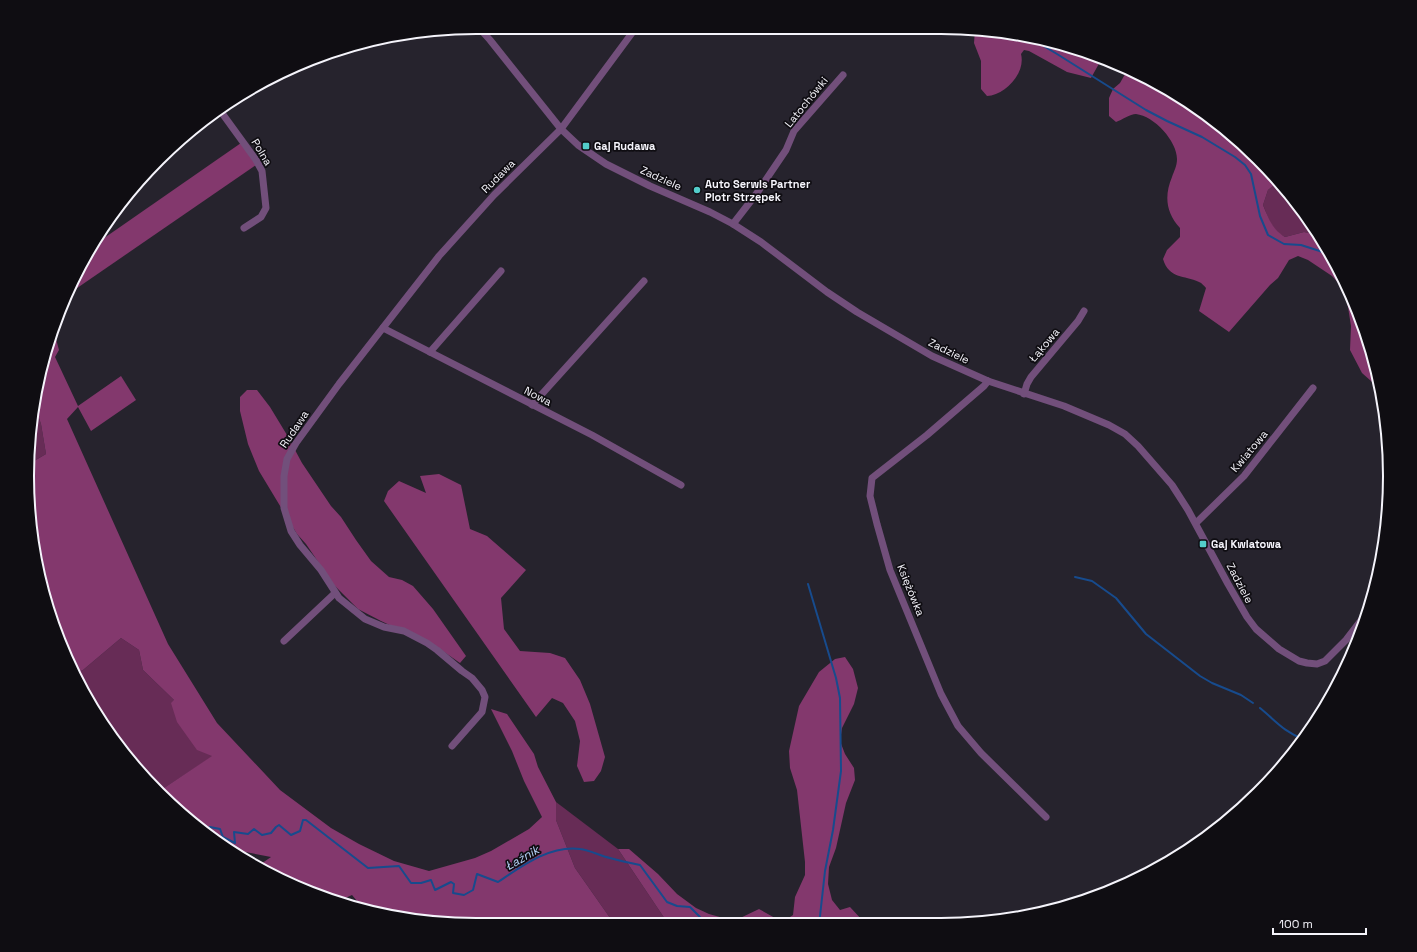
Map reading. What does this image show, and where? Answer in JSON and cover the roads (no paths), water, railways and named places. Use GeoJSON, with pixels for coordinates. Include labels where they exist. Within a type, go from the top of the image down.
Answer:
{"type":"FeatureCollection","features":[{"type":"Feature","properties":{"kind":"street","name":"Zadziele"},"geometry":{"type":"LineString","coordinates":[[485,34],[561,129],[584,149],[618,170],[733,224],[761,242],[817,285],[857,312],[932,356],[988,382],[1064,406],[1109,425],[1124,434],[1138,446],[1172,485],[1196,523],[1247,617],[1256,629],[1279,649],[1307,664],[1317,664],[1325,661],[1346,640],[1357,626]]}},
{"type":"Feature","properties":{"kind":"street","name":"Rudawa"},"geometry":{"type":"LineString","coordinates":[[452,746],[482,712],[485,696],[479,685],[427,643],[404,631],[384,627],[365,619],[339,598],[321,570],[300,545],[291,531],[284,508],[284,476],[287,459],[296,443],[339,384],[439,256],[467,225],[561,129],[631,34]]}},
{"type":"Feature","properties":{"kind":"street","name":"Latochówki"},"geometry":{"type":"LineString","coordinates":[[733,224],[757,193],[782,156],[794,131],[843,75]]}},
{"type":"Feature","properties":{"kind":"street","name":"Polna"},"geometry":{"type":"LineString","coordinates":[[222,114],[262,170],[266,208],[260,216],[244,228]]}},
{"type":"Feature","properties":{"kind":"street"},"geometry":{"type":"LineString","coordinates":[[430,352],[501,271]]}},
{"type":"Feature","properties":{"kind":"street"},"geometry":{"type":"LineString","coordinates":[[532,405],[644,281]]}},
{"type":"Feature","properties":{"kind":"street","name":"Łąkowa"},"geometry":{"type":"LineString","coordinates":[[1024,394],[1031,377],[1078,321],[1084,311]]}},
{"type":"Feature","properties":{"kind":"street","name":"Nowa"},"geometry":{"type":"LineString","coordinates":[[383,328],[592,435],[681,485]]}},
{"type":"Feature","properties":{"kind":"street","name":"Księżówka"},"geometry":{"type":"LineString","coordinates":[[988,382],[927,435],[872,478],[870,496],[890,570],[941,694],[958,726],[981,753],[1046,817]]}},
{"type":"Feature","properties":{"kind":"street","name":"Kwiatowa"},"geometry":{"type":"LineString","coordinates":[[1196,523],[1244,476],[1313,388]]}},
{"type":"Feature","properties":{"kind":"street"},"geometry":{"type":"LineString","coordinates":[[284,641],[336,593]]}},
{"type":"Feature","properties":{"kind":"waterway"},"geometry":{"type":"LineString","coordinates":[[1044,46],[1146,110],[1202,137],[1235,157],[1245,165],[1251,174],[1260,216],[1268,235],[1284,244],[1301,245],[1322,252]]}},
{"type":"Feature","properties":{"kind":"waterway"},"geometry":{"type":"LineString","coordinates":[[1075,577],[1092,581],[1116,598],[1146,634],[1200,676],[1212,683],[1241,695],[1253,703]]}},
{"type":"Feature","properties":{"kind":"waterway"},"geometry":{"type":"LineString","coordinates":[[808,584],[836,678],[840,698],[841,771],[833,830],[825,871],[820,918]]}},
{"type":"Feature","properties":{"kind":"waterway"},"geometry":{"type":"LineString","coordinates":[[1260,708],[1280,726],[1298,737]]}},
{"type":"Feature","properties":{"kind":"waterway","name":"Łaźnik"},"geometry":{"type":"LineString","coordinates":[[209,828],[210,827],[220,829],[223,837],[235,843],[234,832],[248,834],[254,829],[262,835],[271,833],[279,825],[291,835],[300,831],[303,820],[306,820],[368,868],[399,866],[411,883],[421,883],[431,880],[435,890],[451,882],[454,884],[453,893],[464,895],[473,890],[477,874],[498,882],[527,863],[547,853],[558,850],[580,849],[640,865],[667,902],[677,906],[690,907],[700,918]]}},
{"type":"Feature","properties":{"kind":"place","name":"Gaj Rudawa"},"geometry":{"type":"Point","coordinates":[586,146]}},
{"type":"Feature","properties":{"kind":"place","name":"Auto Serwis Partner Piotr Strzępek"},"geometry":{"type":"Point","coordinates":[697,190]}},
{"type":"Feature","properties":{"kind":"place","name":"Gaj Kwiatowa"},"geometry":{"type":"Point","coordinates":[1203,544]}}]}
